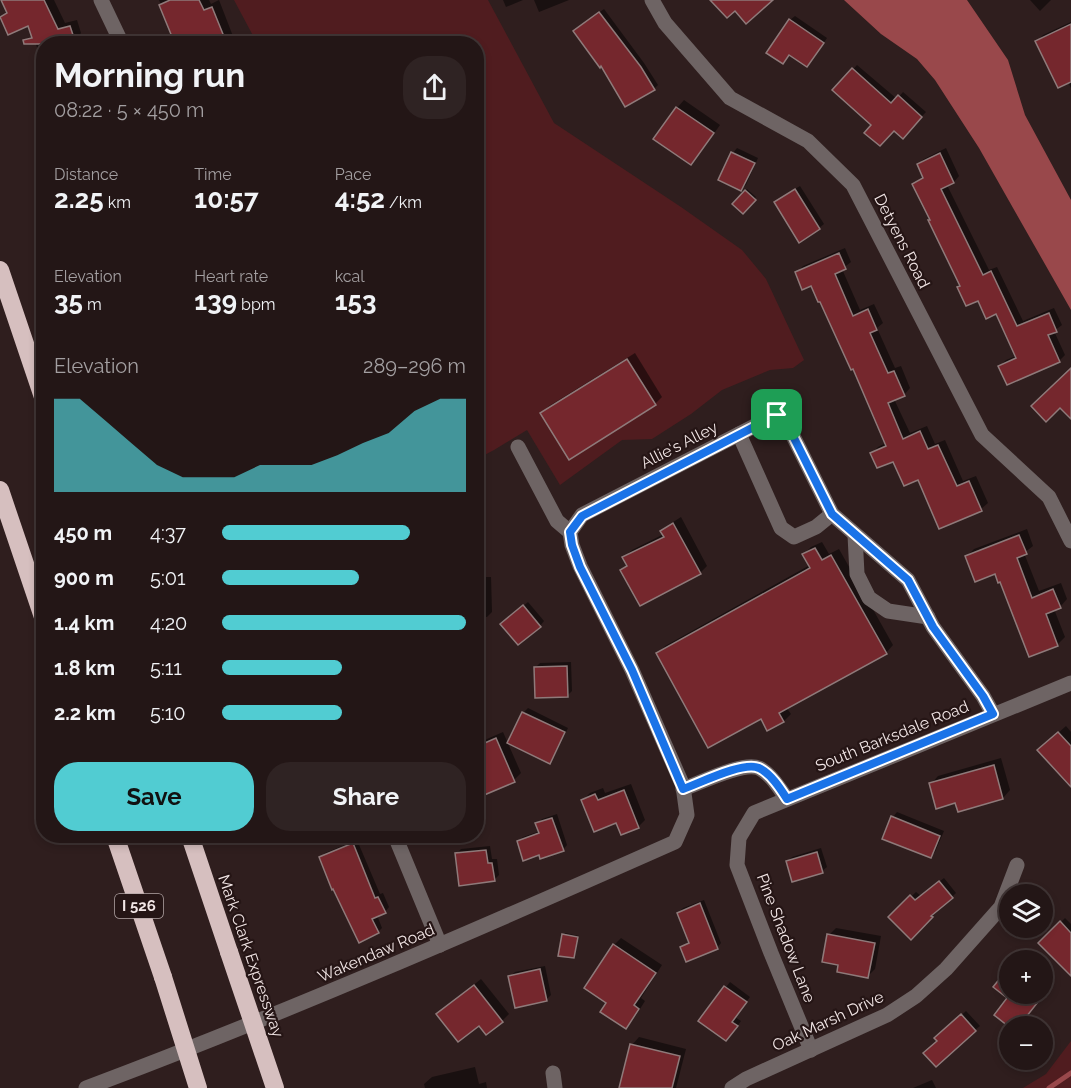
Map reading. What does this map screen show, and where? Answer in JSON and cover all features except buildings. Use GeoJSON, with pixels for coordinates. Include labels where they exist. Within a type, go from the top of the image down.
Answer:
{"type":"FeatureCollection","features":[{"type":"Feature","properties":{"kind":"highway"},"geometry":{"type":"LineString","coordinates":[[0,270],[36,376]]}},
{"type":"Feature","properties":{"kind":"highway"},"geometry":{"type":"LineString","coordinates":[[0,490],[36,596]]}},
{"type":"Feature","properties":{"kind":"highway","name":"I 526"},"geometry":{"type":"LineString","coordinates":[[117,843],[198,1088]]}},
{"type":"Feature","properties":{"kind":"highway","name":"Mark Clark Expressway"},"geometry":{"type":"LineString","coordinates":[[192,843],[274,1088]]}},
{"type":"Feature","properties":{"kind":"street"},"geometry":{"type":"LineString","coordinates":[[101,0],[118,36]]}},
{"type":"Feature","properties":{"kind":"street","name":"Detyens Road"},"geometry":{"type":"LineString","coordinates":[[652,0],[665,23],[730,98],[808,141],[853,185],[982,435],[1049,497],[1071,541]]}},
{"type":"Feature","properties":{"kind":"street","name":"Allie's Alley"},"geometry":{"type":"LineString","coordinates":[[570,532],[582,516],[777,415],[783,416],[832,514],[908,580],[933,627],[983,696],[993,714]]}},
{"type":"Feature","properties":{"kind":"street"},"geometry":{"type":"LineString","coordinates":[[740,434],[781,528],[794,537],[816,527],[832,514]]}},
{"type":"Feature","properties":{"kind":"street"},"geometry":{"type":"LineString","coordinates":[[518,447],[557,521],[570,532],[580,567],[632,670],[683,789],[737,768],[758,768],[774,780],[787,799]]}},
{"type":"Feature","properties":{"kind":"street"},"geometry":{"type":"LineString","coordinates":[[855,535],[857,574],[869,598],[888,610],[928,617]]}},
{"type":"Feature","properties":{"kind":"street","name":"South Barksdale Road"},"geometry":{"type":"LineString","coordinates":[[739,838],[754,813],[1071,682]]}},
{"type":"Feature","properties":{"kind":"street","name":"Wakendaw Road"},"geometry":{"type":"LineString","coordinates":[[86,1088],[286,1010],[675,842],[687,815],[683,789]]}},
{"type":"Feature","properties":{"kind":"street","name":"Pine Shadow Lane"},"geometry":{"type":"LineString","coordinates":[[739,838],[737,865],[811,1050]]}},
{"type":"Feature","properties":{"kind":"street"},"geometry":{"type":"LineString","coordinates":[[398,843],[440,945]]}},
{"type":"Feature","properties":{"kind":"street","name":"Oak Marsh Drive"},"geometry":{"type":"LineString","coordinates":[[732,1088],[886,1016],[916,996],[946,969],[1001,907],[1017,865]]}},
{"type":"Feature","properties":{"kind":"shaded area"},"geometry":{"type":"Polygon","coordinates":[[[234,0],[488,0],[554,123],[742,250],[766,279],[804,360],[793,368],[770,370],[722,390],[691,414],[652,439],[622,440],[560,485],[527,430],[484,455],[484,36],[253,36],[234,0]]]}},
{"type":"Feature","properties":{"kind":"shaded area"},"geometry":{"type":"Polygon","coordinates":[[[844,0],[967,0],[1008,60],[1025,115],[1071,200],[1071,310],[979,148],[935,80],[917,59],[881,34],[844,0]]]}},
{"type":"Feature","properties":{"kind":"shaded area"},"geometry":{"type":"Polygon","coordinates":[[[1071,1041],[1071,1088],[1023,1088],[1049,1070],[1053,1070],[1053,1065],[1071,1041]]]}},
{"type":"Feature","properties":{"kind":"waterway"},"geometry":{"type":"LineString","coordinates":[[1049,1088],[1071,1073]]}},
{"type":"Feature","properties":{"kind":"route"},"geometry":{"type":"LineString","coordinates":[[777,415],[783,416],[832,514],[908,580],[933,627],[983,696],[993,714],[787,799],[774,780],[758,768],[737,768],[683,789],[632,670],[580,567],[570,532],[582,516],[777,415]]}}]}
